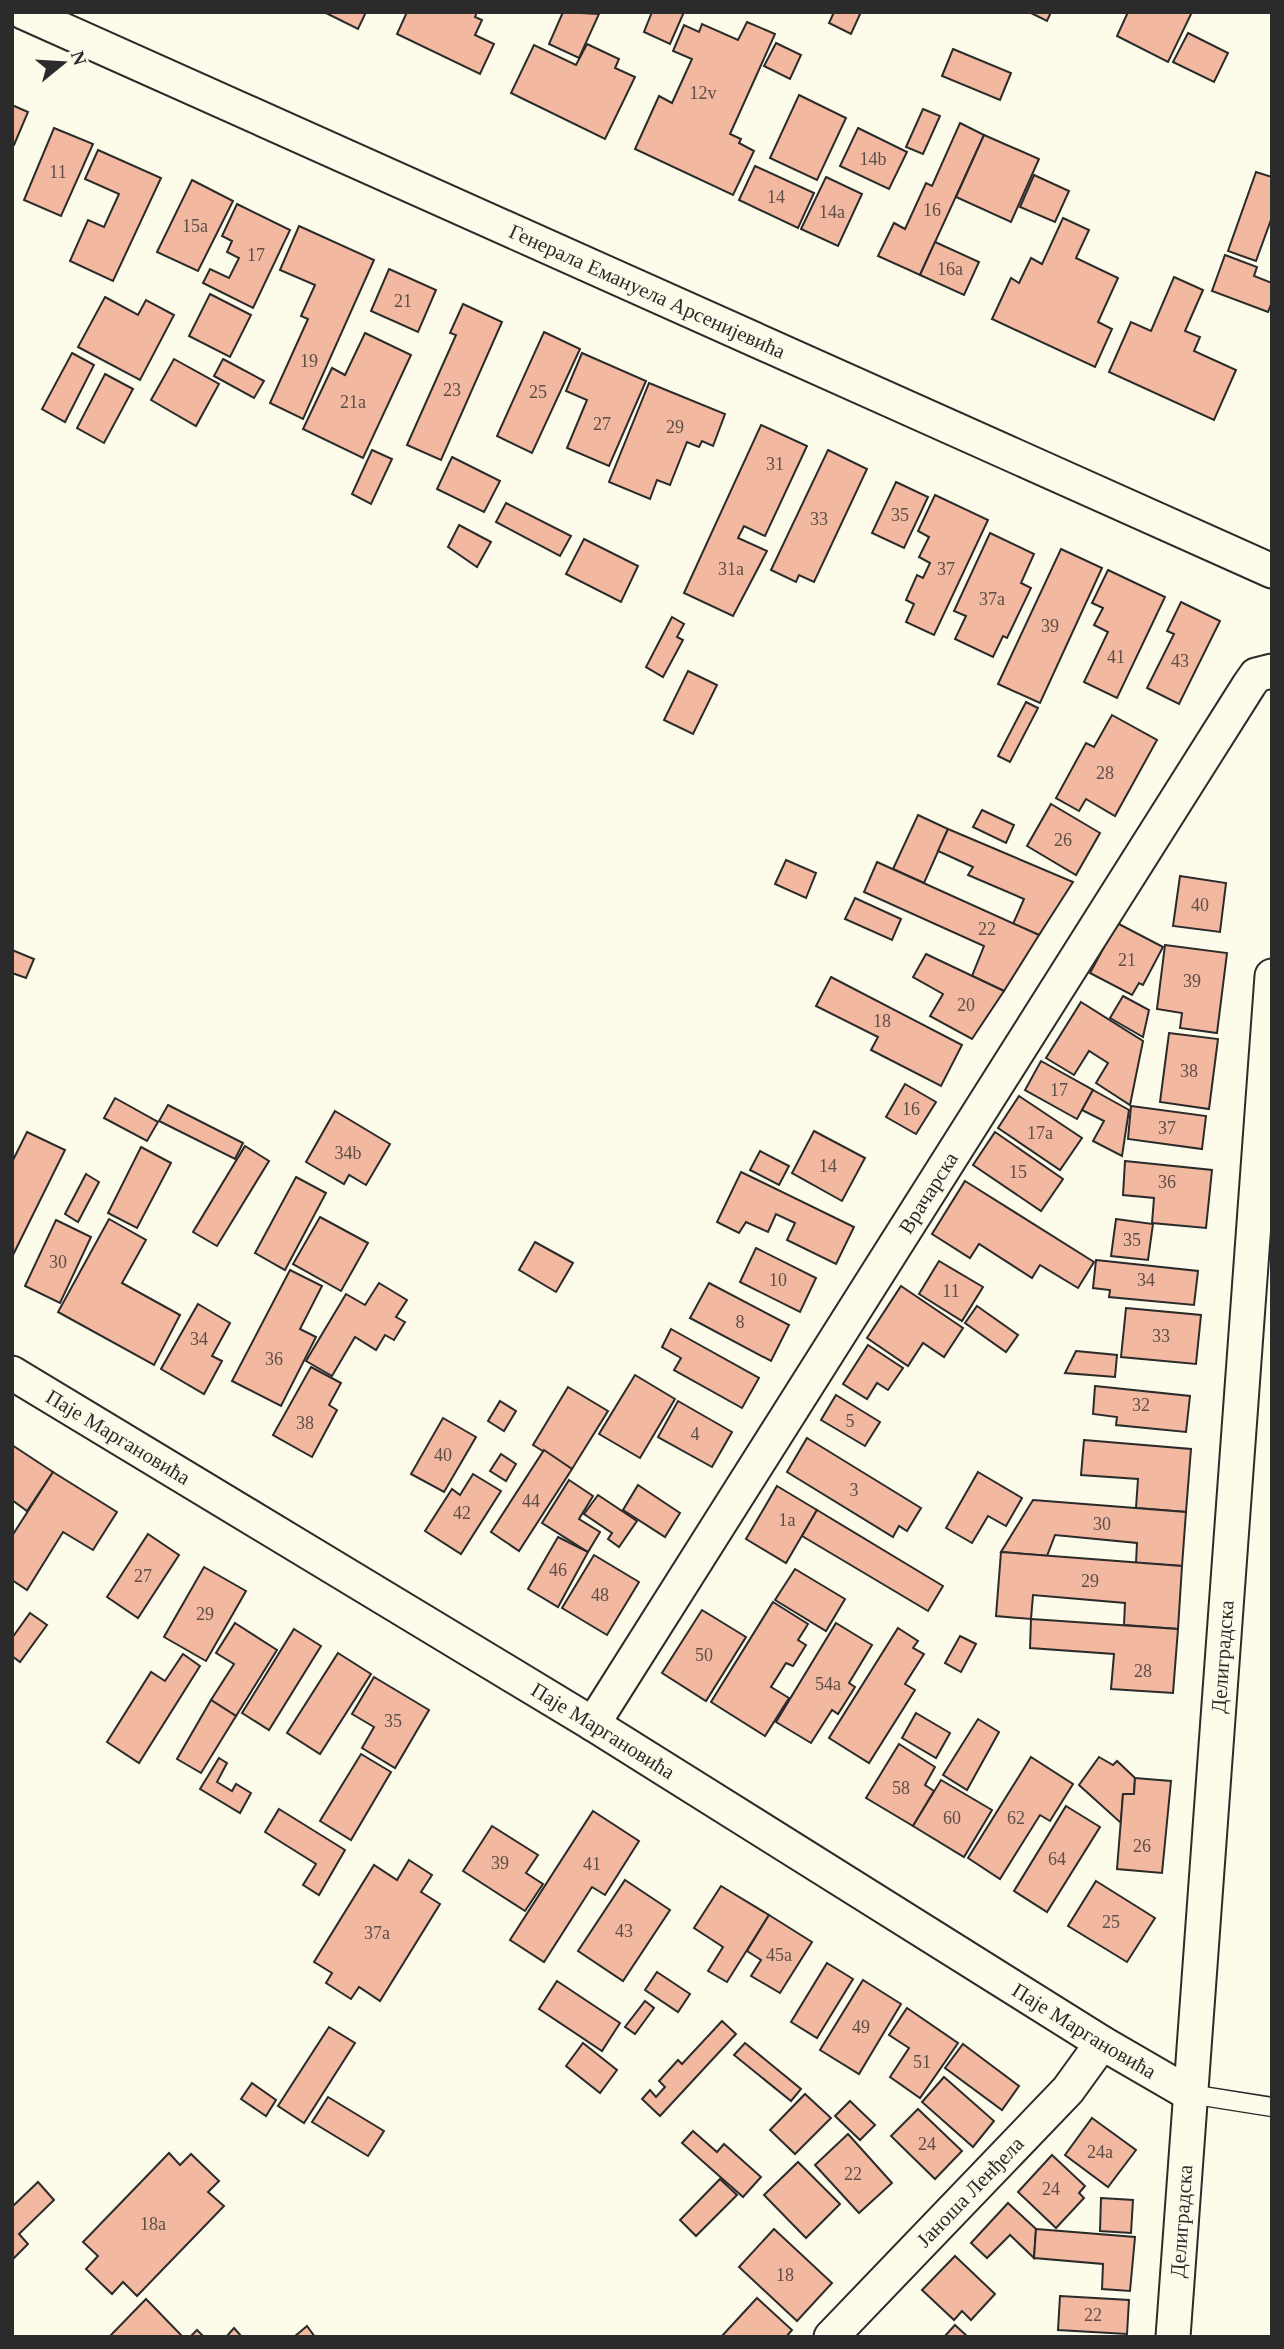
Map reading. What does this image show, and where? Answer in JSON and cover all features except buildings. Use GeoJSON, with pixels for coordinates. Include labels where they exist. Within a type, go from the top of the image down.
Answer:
{"type":"FeatureCollection","features":[{"type":"Feature","properties":{"kind":"street","name":"Генерала Емануела Арсенијевића"},"geometry":{"type":"LineString","coordinates":[[23,12],[1272,572]]}},
{"type":"Feature","properties":{"kind":"street","name":"Врачарска"},"geometry":{"type":"LineString","coordinates":[[593,1724],[1248,685],[1256,675],[1272,671]]}},
{"type":"Feature","properties":{"kind":"street","name":"Делиградска"},"geometry":{"type":"LineString","coordinates":[[1173,2337],[1272,976]]}},
{"type":"Feature","properties":{"kind":"street","name":"Паје Маргановића"},"geometry":{"type":"LineString","coordinates":[[12,1373],[593,1724],[1102,2043],[1190,2094]]}},
{"type":"Feature","properties":{"kind":"street","name":"Јаноша Ленђела"},"geometry":{"type":"LineString","coordinates":[[831,2337],[1068,2090],[1102,2043]]}},
{"type":"Feature","properties":{"kind":"lane"},"geometry":{"type":"LineString","coordinates":[[1190,2094],[1272,2107]]}}]}
